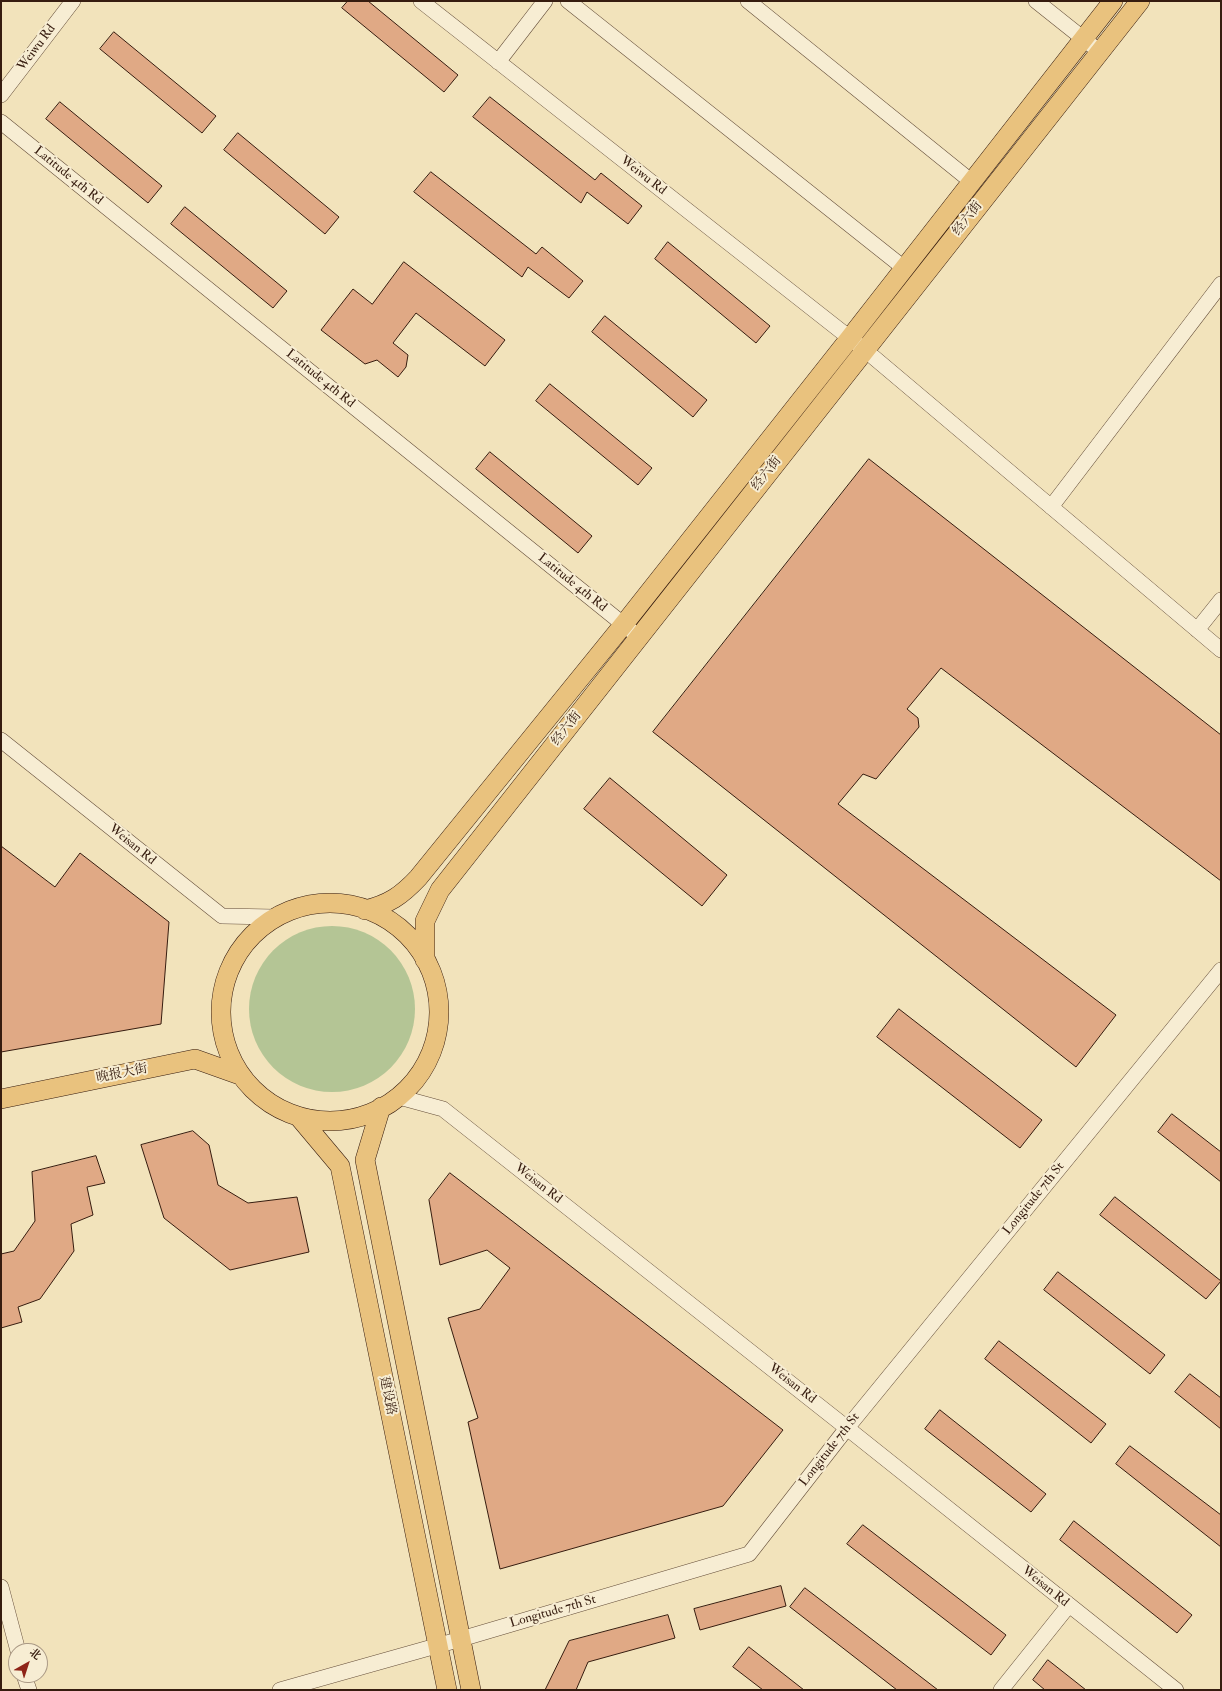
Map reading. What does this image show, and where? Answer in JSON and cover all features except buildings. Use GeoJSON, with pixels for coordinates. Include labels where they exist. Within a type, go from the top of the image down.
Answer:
{"type":"FeatureCollection","features":[{"type":"Feature","properties":{"kind":"main road","name":"经六街"},"geometry":{"type":"LineString","coordinates":[[365,910],[392,901],[404,893],[418,878],[624,624],[850,338],[1112,1]]}},
{"type":"Feature","properties":{"kind":"main road","name":"经六街"},"geometry":{"type":"LineString","coordinates":[[425,960],[425,921],[440,890],[1140,1]]}},
{"type":"Feature","properties":{"kind":"main road"},"geometry":{"type":"LineString","coordinates":[[345,903],[365,910],[380,914],[409,936],[429,966],[439,1001],[436,1038],[423,1070],[399,1097],[368,1115],[333,1121],[298,1116],[266,1100],[240,1075],[225,1043],[220,1007],[228,971],[246,940],[274,917],[308,904],[345,903]]}},
{"type":"Feature","properties":{"kind":"main road","name":"晚报大街"},"geometry":{"type":"LineString","coordinates":[[1,1099],[195,1059],[240,1075]]}},
{"type":"Feature","properties":{"kind":"main road","name":"建设路"},"geometry":{"type":"LineString","coordinates":[[381,1107],[365,1160],[471,1690]]}},
{"type":"Feature","properties":{"kind":"main road","name":"建设路"},"geometry":{"type":"LineString","coordinates":[[298,1116],[340,1166],[447,1690]]}},
{"type":"Feature","properties":{"kind":"street","name":"Weiwu Rd"},"geometry":{"type":"LineString","coordinates":[[1,95],[73,1]]}},
{"type":"Feature","properties":{"kind":"street","name":"Weiwu Rd"},"geometry":{"type":"LineString","coordinates":[[421,1],[865,350],[1221,650]]}},
{"type":"Feature","properties":{"kind":"street"},"geometry":{"type":"LineString","coordinates":[[498,62],[545,1]]}},
{"type":"Feature","properties":{"kind":"street"},"geometry":{"type":"LineString","coordinates":[[568,1],[904,268]]}},
{"type":"Feature","properties":{"kind":"street"},"geometry":{"type":"LineString","coordinates":[[748,1],[972,182]]}},
{"type":"Feature","properties":{"kind":"street"},"geometry":{"type":"LineString","coordinates":[[1036,1],[1100,52]]}},
{"type":"Feature","properties":{"kind":"street","name":"Latitude 4th Rd"},"geometry":{"type":"LineString","coordinates":[[1,122],[639,637]]}},
{"type":"Feature","properties":{"kind":"street"},"geometry":{"type":"LineString","coordinates":[[1051,507],[1221,284]]}},
{"type":"Feature","properties":{"kind":"street"},"geometry":{"type":"LineString","coordinates":[[1197,630],[1221,600]]}},
{"type":"Feature","properties":{"kind":"street","name":"Weisan Rd"},"geometry":{"type":"LineString","coordinates":[[1,740],[222,916],[274,917]]}},
{"type":"Feature","properties":{"kind":"street","name":"Longitude 7th St"},"geometry":{"type":"LineString","coordinates":[[280,1690],[461,1639],[749,1554],[847,1428],[1221,970]]}},
{"type":"Feature","properties":{"kind":"street","name":"Weisan Rd"},"geometry":{"type":"LineString","coordinates":[[399,1097],[443,1109],[1176,1690]]}},
{"type":"Feature","properties":{"kind":"street"},"geometry":{"type":"LineString","coordinates":[[1,1587],[16,1643]]}},
{"type":"Feature","properties":{"kind":"street"},"geometry":{"type":"LineString","coordinates":[[1001,1690],[1069,1606]]}},
{"type":"Feature","properties":{"kind":"green space"},"geometry":{"type":"Polygon","coordinates":[[[324,926],[340,926],[364,932],[391,950],[409,977],[414,993],[414,1025],[409,1041],[391,1068],[378,1078],[356,1089],[340,1092],[324,1092],[300,1086],[279,1073],[268,1062],[255,1041],[252,1033],[249,1017],[249,1001],[255,977],[268,956],[279,945],[300,932],[308,929],[324,926]]]}}]}
